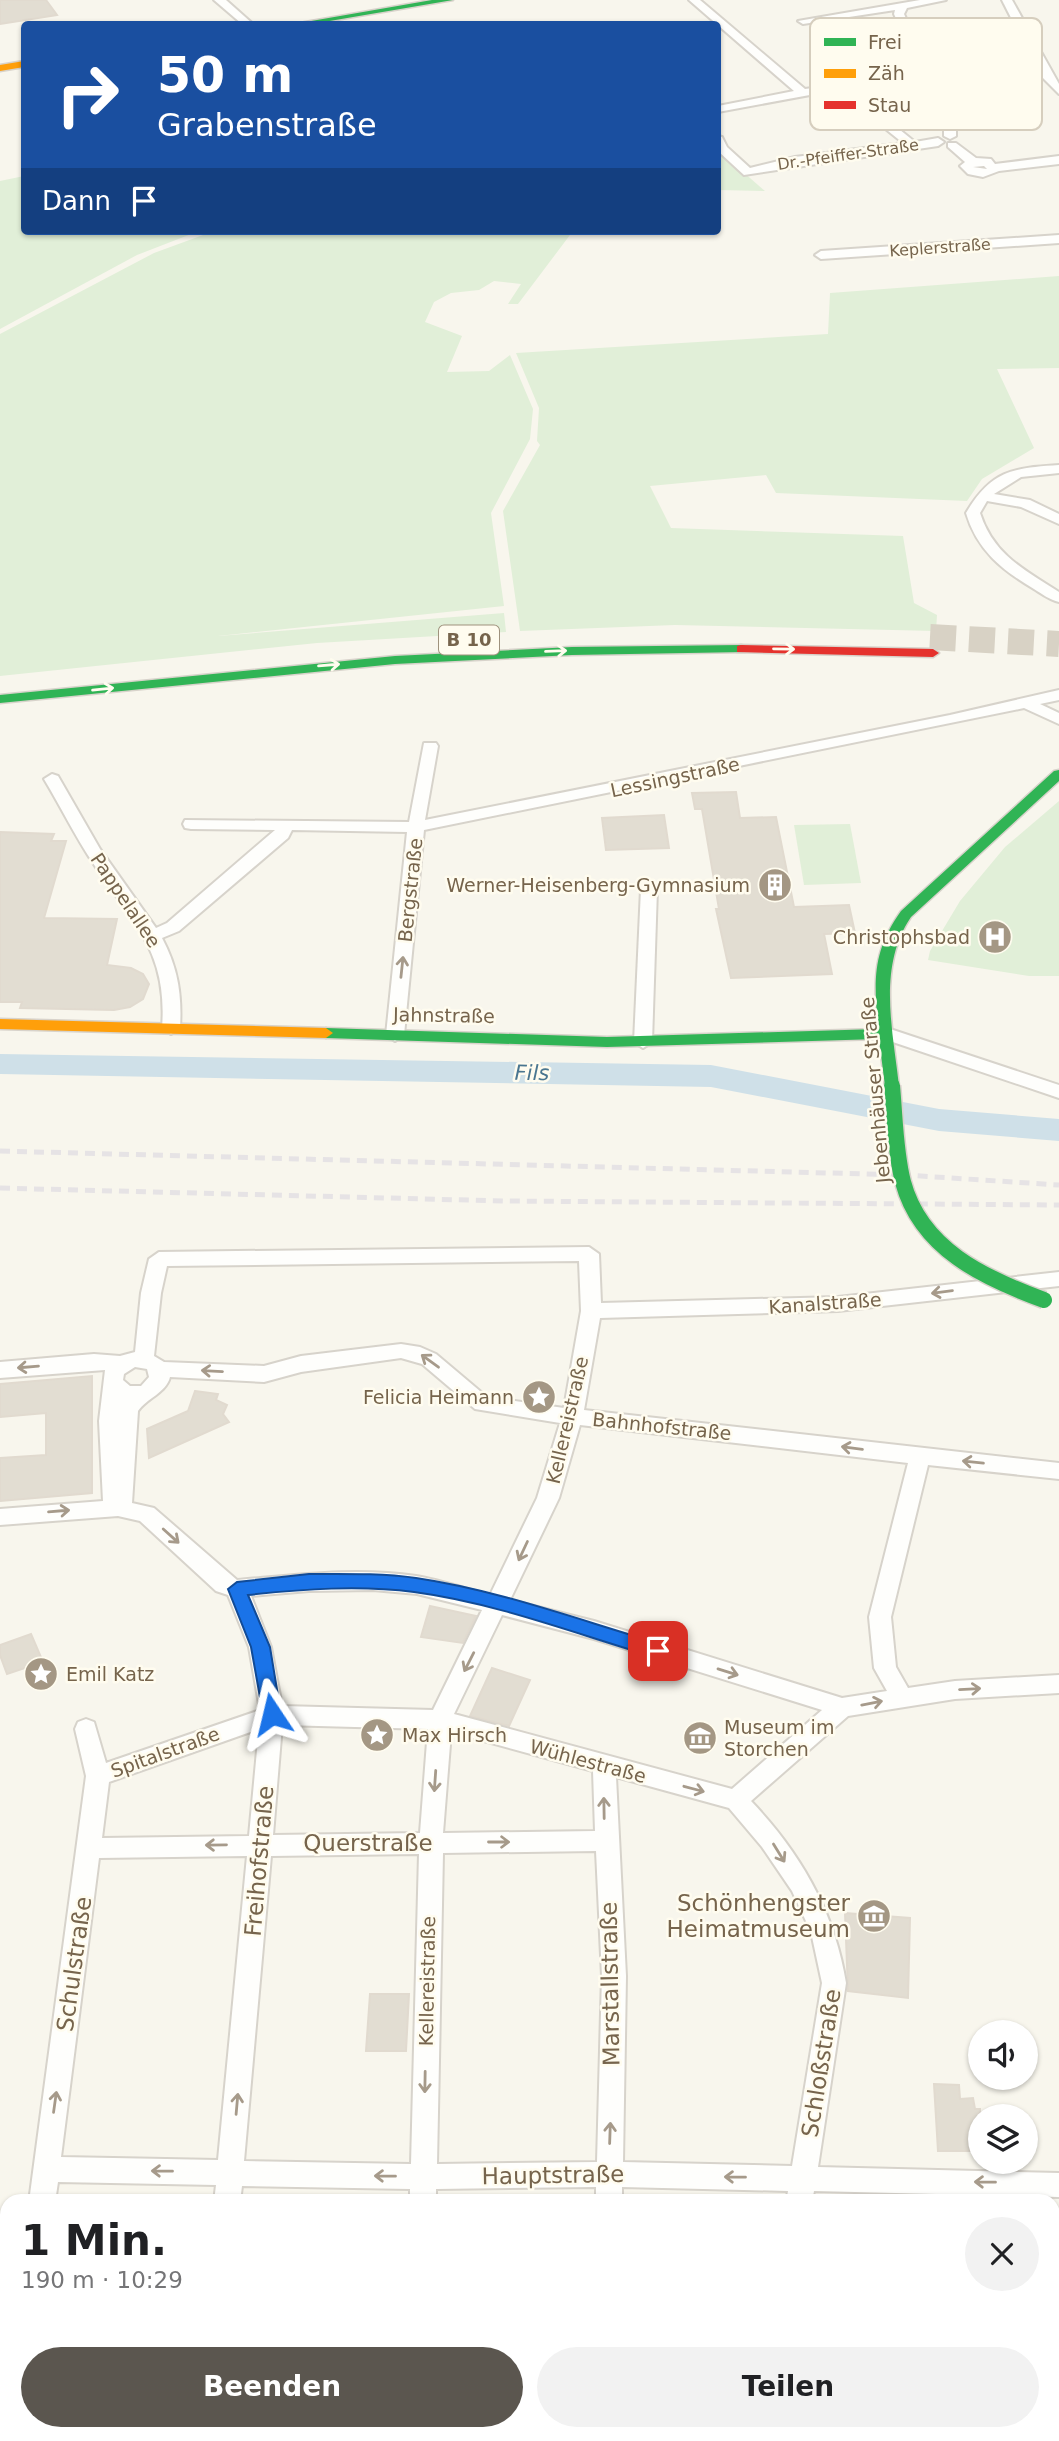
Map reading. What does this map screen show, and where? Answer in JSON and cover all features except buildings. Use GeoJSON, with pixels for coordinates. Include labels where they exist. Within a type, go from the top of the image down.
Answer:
{"type":"FeatureCollection","features":[{"type":"Feature","properties":{"kind":"main road"},"geometry":{"type":"LineString","coordinates":[[317,21],[449,0]]}},
{"type":"Feature","properties":{"kind":"main road"},"geometry":{"type":"LineString","coordinates":[[0,68],[21,64]]}},
{"type":"Feature","properties":{"kind":"main road","name":"B 10"},"geometry":{"type":"LineString","coordinates":[[0,699],[320,666],[559,650],[931,645],[726,633]]}},
{"type":"Feature","properties":{"kind":"main road","name":"B 10"},"geometry":{"type":"LineString","coordinates":[[5,683],[316,652],[527,636],[604,634]]}},
{"type":"Feature","properties":{"kind":"main road","name":"Jebenhäuser Straße"},"geometry":{"type":"LineString","coordinates":[[1051,1302],[995,1283],[971,1270],[947,1253],[920,1221],[905,1190],[887,1034],[886,971],[890,942],[906,914],[1059,774]]}},
{"type":"Feature","properties":{"kind":"main road","name":"Jahnstraße"},"geometry":{"type":"LineString","coordinates":[[0,1024],[643,1042],[739,1040],[836,1032],[887,1034]]}},
{"type":"Feature","properties":{"kind":"street"},"geometry":{"type":"LineString","coordinates":[[219,0],[244,21]]}},
{"type":"Feature","properties":{"kind":"street"},"geometry":{"type":"LineString","coordinates":[[694,0],[719,21]]}},
{"type":"Feature","properties":{"kind":"street"},"geometry":{"type":"LineString","coordinates":[[829,18],[941,0]]}},
{"type":"Feature","properties":{"kind":"street"},"geometry":{"type":"LineString","coordinates":[[1007,0],[1016,18]]}},
{"type":"Feature","properties":{"kind":"street"},"geometry":{"type":"LineString","coordinates":[[901,18],[899,14],[902,7]]}},
{"type":"Feature","properties":{"kind":"street"},"geometry":{"type":"LineString","coordinates":[[803,22],[810,21]]}},
{"type":"Feature","properties":{"kind":"street"},"geometry":{"type":"LineString","coordinates":[[721,23],[803,93]]}},
{"type":"Feature","properties":{"kind":"street"},"geometry":{"type":"LineString","coordinates":[[1042,67],[1059,91]]}},
{"type":"Feature","properties":{"kind":"street"},"geometry":{"type":"LineString","coordinates":[[721,108],[810,92]]}},
{"type":"Feature","properties":{"kind":"street"},"geometry":{"type":"LineString","coordinates":[[894,130],[911,144]]}},
{"type":"Feature","properties":{"kind":"street"},"geometry":{"type":"LineString","coordinates":[[950,130],[951,141],[974,162],[966,166],[973,172],[989,173],[995,168],[1059,160]]}},
{"type":"Feature","properties":{"kind":"street","name":"Dr.-Pfeiffer-Straße"},"geometry":{"type":"LineString","coordinates":[[721,146],[742,165],[740,168],[748,172],[911,144],[951,141]]}},
{"type":"Feature","properties":{"kind":"street","name":"Keplerstraße"},"geometry":{"type":"LineString","coordinates":[[821,255],[1059,239]]}},
{"type":"Feature","properties":{"kind":"street"},"geometry":{"type":"LineString","coordinates":[[1059,469],[1007,477],[993,484],[972,513],[977,534],[989,550],[1059,598]]}},
{"type":"Feature","properties":{"kind":"street"},"geometry":{"type":"LineString","coordinates":[[982,496],[1026,503],[1059,520]]}},
{"type":"Feature","properties":{"kind":"street","name":"Lessingstraße"},"geometry":{"type":"LineString","coordinates":[[191,824],[416,827],[1028,704],[1059,695]]}},
{"type":"Feature","properties":{"kind":"street"},"geometry":{"type":"LineString","coordinates":[[1028,704],[1059,719]]}},
{"type":"Feature","properties":{"kind":"street","name":"Bergstraße"},"geometry":{"type":"LineString","coordinates":[[395,1035],[416,827],[430,746]]}},
{"type":"Feature","properties":{"kind":"street","name":"Pappelallee"},"geometry":{"type":"LineString","coordinates":[[52,779],[92,850],[153,936],[167,965],[174,990],[171,1028]]}},
{"type":"Feature","properties":{"kind":"street"},"geometry":{"type":"LineString","coordinates":[[153,936],[183,919],[282,834],[286,825]]}},
{"type":"Feature","properties":{"kind":"street"},"geometry":{"type":"LineString","coordinates":[[643,1042],[649,889]]}},
{"type":"Feature","properties":{"kind":"street"},"geometry":{"type":"LineString","coordinates":[[887,1034],[1059,1092]]}},
{"type":"Feature","properties":{"kind":"street","name":"Kellereistraße"},"geometry":{"type":"LineString","coordinates":[[151,1364],[151,1293],[159,1259],[589,1254],[591,1311],[573,1415],[548,1498],[499,1604],[440,1720],[431,1842],[423,2189]]}},
{"type":"Feature","properties":{"kind":"street","name":"Kanalstraße"},"geometry":{"type":"LineString","coordinates":[[591,1311],[776,1308],[838,1304],[1059,1279]]}},
{"type":"Feature","properties":{"kind":"street","name":"Bahnhofstraße"},"geometry":{"type":"LineString","coordinates":[[151,1364],[264,1374],[301,1364],[401,1351],[421,1354],[429,1359],[482,1404],[633,1425],[729,1433],[1059,1471]]}},
{"type":"Feature","properties":{"kind":"street"},"geometry":{"type":"LineString","coordinates":[[0,1370],[94,1362],[151,1364],[157,1384],[139,1394],[128,1409],[124,1497],[118,1508]]}},
{"type":"Feature","properties":{"kind":"street"},"geometry":{"type":"LineString","coordinates":[[118,1508],[112,1498],[109,1421],[116,1388],[112,1378],[122,1364]]}},
{"type":"Feature","properties":{"kind":"street"},"geometry":{"type":"LineString","coordinates":[[116,1388],[125,1394],[139,1394]]}},
{"type":"Feature","properties":{"kind":"street"},"geometry":{"type":"LineString","coordinates":[[902,1697],[885,1668],[880,1617],[920,1457]]}},
{"type":"Feature","properties":{"kind":"street"},"geometry":{"type":"LineString","coordinates":[[0,1517],[118,1508],[146,1514],[225,1585],[237,1589],[309,1582],[373,1581],[417,1585],[499,1604],[842,1707],[955,1690],[1059,1684]]}},
{"type":"Feature","properties":{"kind":"street","name":"Freihofstraße"},"geometry":{"type":"LineString","coordinates":[[228,2194],[272,1714],[260,1647],[237,1589]]}},
{"type":"Feature","properties":{"kind":"street"},"geometry":{"type":"LineString","coordinates":[[736,1800],[842,1707]]}},
{"type":"Feature","properties":{"kind":"street","name":"Spitalstraße"},"geometry":{"type":"LineString","coordinates":[[98,1776],[272,1714],[440,1720]]}},
{"type":"Feature","properties":{"kind":"street","name":"Wühlestraße"},"geometry":{"type":"LineString","coordinates":[[440,1720],[604,1767],[736,1800]]}},
{"type":"Feature","properties":{"kind":"street","name":"Schulstraße"},"geometry":{"type":"LineString","coordinates":[[44,2194],[98,1776],[86,1729]]}},
{"type":"Feature","properties":{"kind":"street","name":"Marstallstraße"},"geometry":{"type":"LineString","coordinates":[[604,1767],[605,1841],[614,1976],[609,2194]]}},
{"type":"Feature","properties":{"kind":"street","name":"Schloßstraße"},"geometry":{"type":"LineString","coordinates":[[736,1800],[763,1828],[799,1885],[825,1931],[832,1963],[834,1983],[801,2190]]}},
{"type":"Feature","properties":{"kind":"street","name":"Querstraße"},"geometry":{"type":"LineString","coordinates":[[89,1848],[260,1843],[605,1841]]}},
{"type":"Feature","properties":{"kind":"street","name":"Hauptstraße"},"geometry":{"type":"LineString","coordinates":[[46,2169],[230,2172],[423,2189],[608,2174],[801,2190],[1059,2185]]}},
{"type":"Feature","properties":{"kind":"green space"},"geometry":{"type":"Polygon","coordinates":[[[721,153],[765,191],[721,190],[721,153]]]}},
{"type":"Feature","properties":{"kind":"green space"},"geometry":{"type":"Polygon","coordinates":[[[21,177],[21,235],[189,235],[137,255],[0,329],[0,181],[21,177]]]}},
{"type":"Feature","properties":{"kind":"green space"},"geometry":{"type":"Polygon","coordinates":[[[203,235],[570,235],[518,304],[508,304],[521,284],[494,281],[479,290],[451,293],[434,302],[425,322],[462,336],[447,372],[489,371],[510,355],[533,409],[530,439],[491,513],[504,606],[218,636],[504,613],[506,632],[317,643],[0,676],[0,334],[154,253],[203,235]]]}},
{"type":"Feature","properties":{"kind":"green space"},"geometry":{"type":"Polygon","coordinates":[[[1059,276],[1059,368],[997,369],[1034,448],[982,479],[967,501],[776,493],[766,475],[650,486],[671,528],[903,536],[914,603],[937,615],[936,631],[675,625],[520,631],[503,511],[540,445],[537,441],[539,408],[516,353],[828,334],[830,293],[1059,276]]]}},
{"type":"Feature","properties":{"kind":"green space"},"geometry":{"type":"Polygon","coordinates":[[[1059,801],[1059,976],[1029,976],[928,960],[930,951],[960,901],[1005,847],[1059,801]]]}},
{"type":"Feature","properties":{"kind":"green space"},"geometry":{"type":"Polygon","coordinates":[[[850,824],[861,883],[804,885],[794,825],[850,824]]]}},
{"type":"Feature","properties":{"kind":"waterway","name":"Fils"},"geometry":{"type":"LineString","coordinates":[[0,1064],[711,1076],[939,1120],[1059,1130]]}},
{"type":"Feature","properties":{"kind":"tunnel"},"geometry":{"type":"LineString","coordinates":[[930,637],[1059,644]]}},
{"type":"Feature","properties":{"kind":"railway"},"geometry":{"type":"LineString","coordinates":[[0,1151],[905,1175],[1059,1185]]}},
{"type":"Feature","properties":{"kind":"railway"},"geometry":{"type":"LineString","coordinates":[[0,1188],[504,1201],[1059,1205]]}},
{"type":"Feature","properties":{"kind":"traffic: fast"},"geometry":{"type":"LineString","coordinates":[[317,21],[449,0]]}},
{"type":"Feature","properties":{"kind":"traffic: fast"},"geometry":{"type":"LineString","coordinates":[[0,699],[395,660],[572,651],[741,649]]}},
{"type":"Feature","properties":{"kind":"traffic: fast"},"geometry":{"type":"LineString","coordinates":[[892,1086],[883,995],[885,959],[892,935],[906,914],[1059,774]]}},
{"type":"Feature","properties":{"kind":"traffic: fast"},"geometry":{"type":"LineString","coordinates":[[326,1033],[607,1042],[827,1033],[887,1034]]}},
{"type":"Feature","properties":{"kind":"traffic: fast"},"geometry":{"type":"LineString","coordinates":[[892,1086],[903,1182],[911,1205],[923,1226],[939,1243],[977,1271],[1044,1300]]}},
{"type":"Feature","properties":{"kind":"traffic: slow"},"geometry":{"type":"LineString","coordinates":[[0,68],[21,64]]}},
{"type":"Feature","properties":{"kind":"traffic: slow"},"geometry":{"type":"LineString","coordinates":[[0,1024],[326,1033]]}},
{"type":"Feature","properties":{"kind":"traffic: jam"},"geometry":{"type":"LineString","coordinates":[[741,649],[933,653]]}},
{"type":"Feature","properties":{"kind":"place","name":"Werner-Heisenberg-Gymnasium"},"geometry":{"type":"Point","coordinates":[775,885]}},
{"type":"Feature","properties":{"kind":"place","name":"Christophsbad"},"geometry":{"type":"Point","coordinates":[995,937]}},
{"type":"Feature","properties":{"kind":"place","name":"Felicia Heimann"},"geometry":{"type":"Point","coordinates":[539,1397]}},
{"type":"Feature","properties":{"kind":"place","name":"Emil Katz"},"geometry":{"type":"Point","coordinates":[41,1674]}},
{"type":"Feature","properties":{"kind":"place","name":"Max Hirsch"},"geometry":{"type":"Point","coordinates":[377,1735]}},
{"type":"Feature","properties":{"kind":"place","name":"Museum im Storchen"},"geometry":{"type":"Point","coordinates":[700,1738]}},
{"type":"Feature","properties":{"kind":"place","name":"Schönhengster Heimatmuseum"},"geometry":{"type":"Point","coordinates":[874,1916]}},
{"type":"Feature","properties":{"kind":"route"},"geometry":{"type":"LineString","coordinates":[[272,1714],[260,1647],[237,1589],[309,1582],[373,1581],[417,1585],[594,1630],[658,1651]]}}]}
